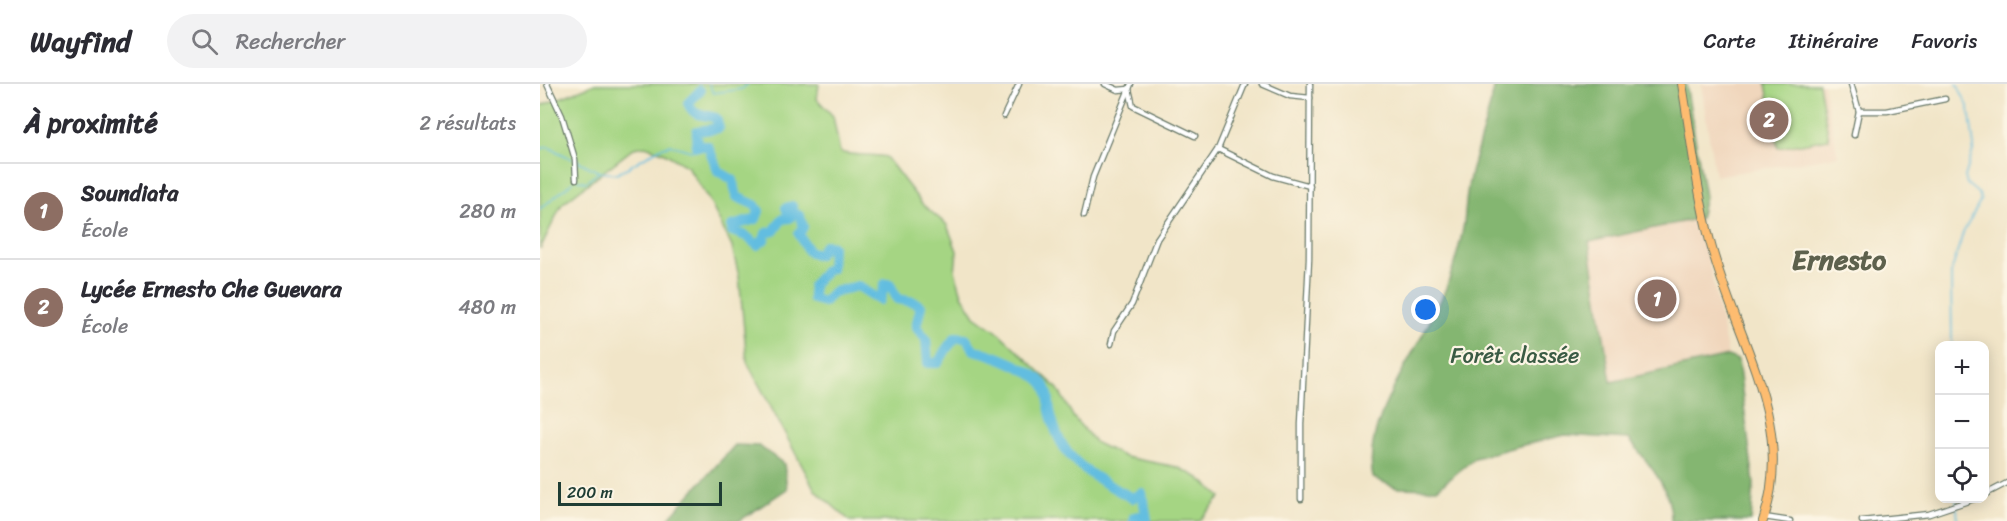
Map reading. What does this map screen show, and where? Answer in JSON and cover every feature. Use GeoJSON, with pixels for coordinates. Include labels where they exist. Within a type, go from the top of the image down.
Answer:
{"type":"FeatureCollection","features":[{"type":"Feature","properties":{"kind":"highway"},"geometry":{"type":"LineString","coordinates":[[1682,84],[1710,242],[1768,408],[1773,447],[1773,471],[1764,519]]}},
{"type":"Feature","properties":{"kind":"street"},"geometry":{"type":"LineString","coordinates":[[547,84],[562,116],[575,159],[576,179]]}},
{"type":"Feature","properties":{"kind":"street"},"geometry":{"type":"LineString","coordinates":[[1004,116],[1019,84]]}},
{"type":"Feature","properties":{"kind":"street"},"geometry":{"type":"LineString","coordinates":[[1105,84],[1118,90],[1130,86]]}},
{"type":"Feature","properties":{"kind":"street"},"geometry":{"type":"LineString","coordinates":[[1111,344],[1113,331],[1132,304],[1157,239],[1218,149],[1245,84]]}},
{"type":"Feature","properties":{"kind":"street"},"geometry":{"type":"LineString","coordinates":[[1262,84],[1290,96],[1310,98]]}},
{"type":"Feature","properties":{"kind":"street"},"geometry":{"type":"LineString","coordinates":[[1301,499],[1301,424],[1309,259],[1310,84]]}},
{"type":"Feature","properties":{"kind":"street"},"geometry":{"type":"LineString","coordinates":[[1851,84],[1858,111],[1854,135]]}},
{"type":"Feature","properties":{"kind":"street"},"geometry":{"type":"LineString","coordinates":[[1130,86],[1133,106],[1195,136]]}},
{"type":"Feature","properties":{"kind":"street"},"geometry":{"type":"LineString","coordinates":[[1084,215],[1093,177],[1130,86]]}},
{"type":"Feature","properties":{"kind":"street"},"geometry":{"type":"LineString","coordinates":[[1858,111],[1887,111],[1945,99]]}},
{"type":"Feature","properties":{"kind":"street"},"geometry":{"type":"LineString","coordinates":[[1218,149],[1273,176],[1310,186]]}},
{"type":"Feature","properties":{"kind":"street"},"geometry":{"type":"LineString","coordinates":[[1989,492],[2007,483]]}},
{"type":"Feature","properties":{"kind":"street"},"geometry":{"type":"LineString","coordinates":[[1862,521],[1929,514],[1964,503]]}},
{"type":"Feature","properties":{"kind":"street"},"geometry":{"type":"LineString","coordinates":[[1764,519],[1790,521]]}},
{"type":"Feature","properties":{"kind":"shaded area"},"geometry":{"type":"Polygon","coordinates":[[[1701,84],[1823,84],[1838,156],[1715,176],[1701,84]]]}},
{"type":"Feature","properties":{"kind":"shaded area"},"geometry":{"type":"Polygon","coordinates":[[[1700,218],[1728,356],[1610,382],[1589,241],[1700,218]]]}},
{"type":"Feature","properties":{"kind":"green space"},"geometry":{"type":"Polygon","coordinates":[[[595,84],[819,84],[817,99],[833,116],[840,152],[886,157],[923,205],[947,225],[957,251],[955,271],[962,295],[975,316],[999,333],[1058,389],[1074,418],[1096,443],[1125,457],[1177,467],[1199,478],[1221,497],[1199,521],[850,521],[815,490],[747,362],[739,276],[732,247],[710,202],[688,167],[663,152],[645,146],[634,148],[562,204],[540,249],[540,106],[595,84]]]}},
{"type":"Feature","properties":{"kind":"green space","name":"Forêt classée"},"geometry":{"type":"Polygon","coordinates":[[[1495,84],[1686,84],[1705,197],[1700,218],[1589,242],[1611,382],[1728,356],[1738,360],[1754,484],[1751,521],[1671,521],[1668,497],[1658,477],[1629,439],[1565,435],[1515,447],[1475,458],[1437,489],[1397,488],[1373,478],[1372,454],[1376,429],[1398,378],[1439,304],[1460,245],[1469,183],[1495,84]]]}},
{"type":"Feature","properties":{"kind":"green space"},"geometry":{"type":"Polygon","coordinates":[[[1766,84],[1819,84],[1829,139],[1778,148],[1766,84]]]}},
{"type":"Feature","properties":{"kind":"green space"},"geometry":{"type":"Polygon","coordinates":[[[735,445],[759,446],[784,464],[787,489],[739,521],[666,521],[735,445]]]}},
{"type":"Feature","properties":{"kind":"waterway"},"geometry":{"type":"LineString","coordinates":[[699,84],[701,90]]}},
{"type":"Feature","properties":{"kind":"waterway"},"geometry":{"type":"LineString","coordinates":[[709,84],[713,93],[742,89],[748,84]]}},
{"type":"Feature","properties":{"kind":"waterway"},"geometry":{"type":"LineString","coordinates":[[1952,341],[1951,273],[1963,233],[1981,200],[1979,194],[1967,184],[1965,177],[1974,147],[1969,108],[1957,84]]}},
{"type":"Feature","properties":{"kind":"waterway"},"geometry":{"type":"LineString","coordinates":[[700,91],[688,103],[697,113],[716,118],[719,128],[697,131],[696,146],[708,146],[718,171],[733,180],[737,197],[755,205],[759,211],[756,219],[732,226],[732,231],[746,236],[757,245],[764,240],[766,233],[774,231],[782,219],[790,218],[786,208],[792,206],[793,212],[800,216],[803,227],[799,234],[808,251],[818,255],[825,245],[832,246],[831,269],[826,270],[813,285],[813,299],[824,302],[833,292],[858,286],[880,300],[885,284],[890,284],[897,299],[914,302],[921,306],[916,327],[926,339],[928,363],[938,363],[956,337],[966,338],[974,350],[1002,359],[1034,376],[1046,388],[1054,425],[1068,453],[1106,484],[1132,498],[1142,493],[1147,519],[1143,521]]}},
{"type":"Feature","properties":{"kind":"waterway"},"geometry":{"type":"LineString","coordinates":[[576,160],[599,172],[617,174],[660,148],[671,145],[691,151],[699,147]]}},
{"type":"Feature","properties":{"kind":"waterway"},"geometry":{"type":"LineString","coordinates":[[540,149],[548,147],[572,159]]}},
{"type":"Feature","properties":{"kind":"waterway"},"geometry":{"type":"LineString","coordinates":[[578,180],[586,182],[599,172]]}},
{"type":"Feature","properties":{"kind":"waterway"},"geometry":{"type":"LineString","coordinates":[[540,209],[574,181]]}},
{"type":"Feature","properties":{"kind":"waterway"},"geometry":{"type":"LineString","coordinates":[[1956,503],[1958,521]]}},
{"type":"Feature","properties":{"kind":"waterway"},"geometry":{"type":"LineString","coordinates":[[1134,521],[1134,517],[1138,516],[1141,521]]}},
{"type":"Feature","properties":{"kind":"place","name":"Lycée Ernesto Che Guevara"},"geometry":{"type":"Point","coordinates":[1769,120]}},
{"type":"Feature","properties":{"kind":"place","name":"Soundiata"},"geometry":{"type":"Point","coordinates":[1657,299]}},
{"type":"Feature","properties":{"kind":"district","name":"Ernesto"},"geometry":{"type":"Point","coordinates":[1839,259]}}]}
